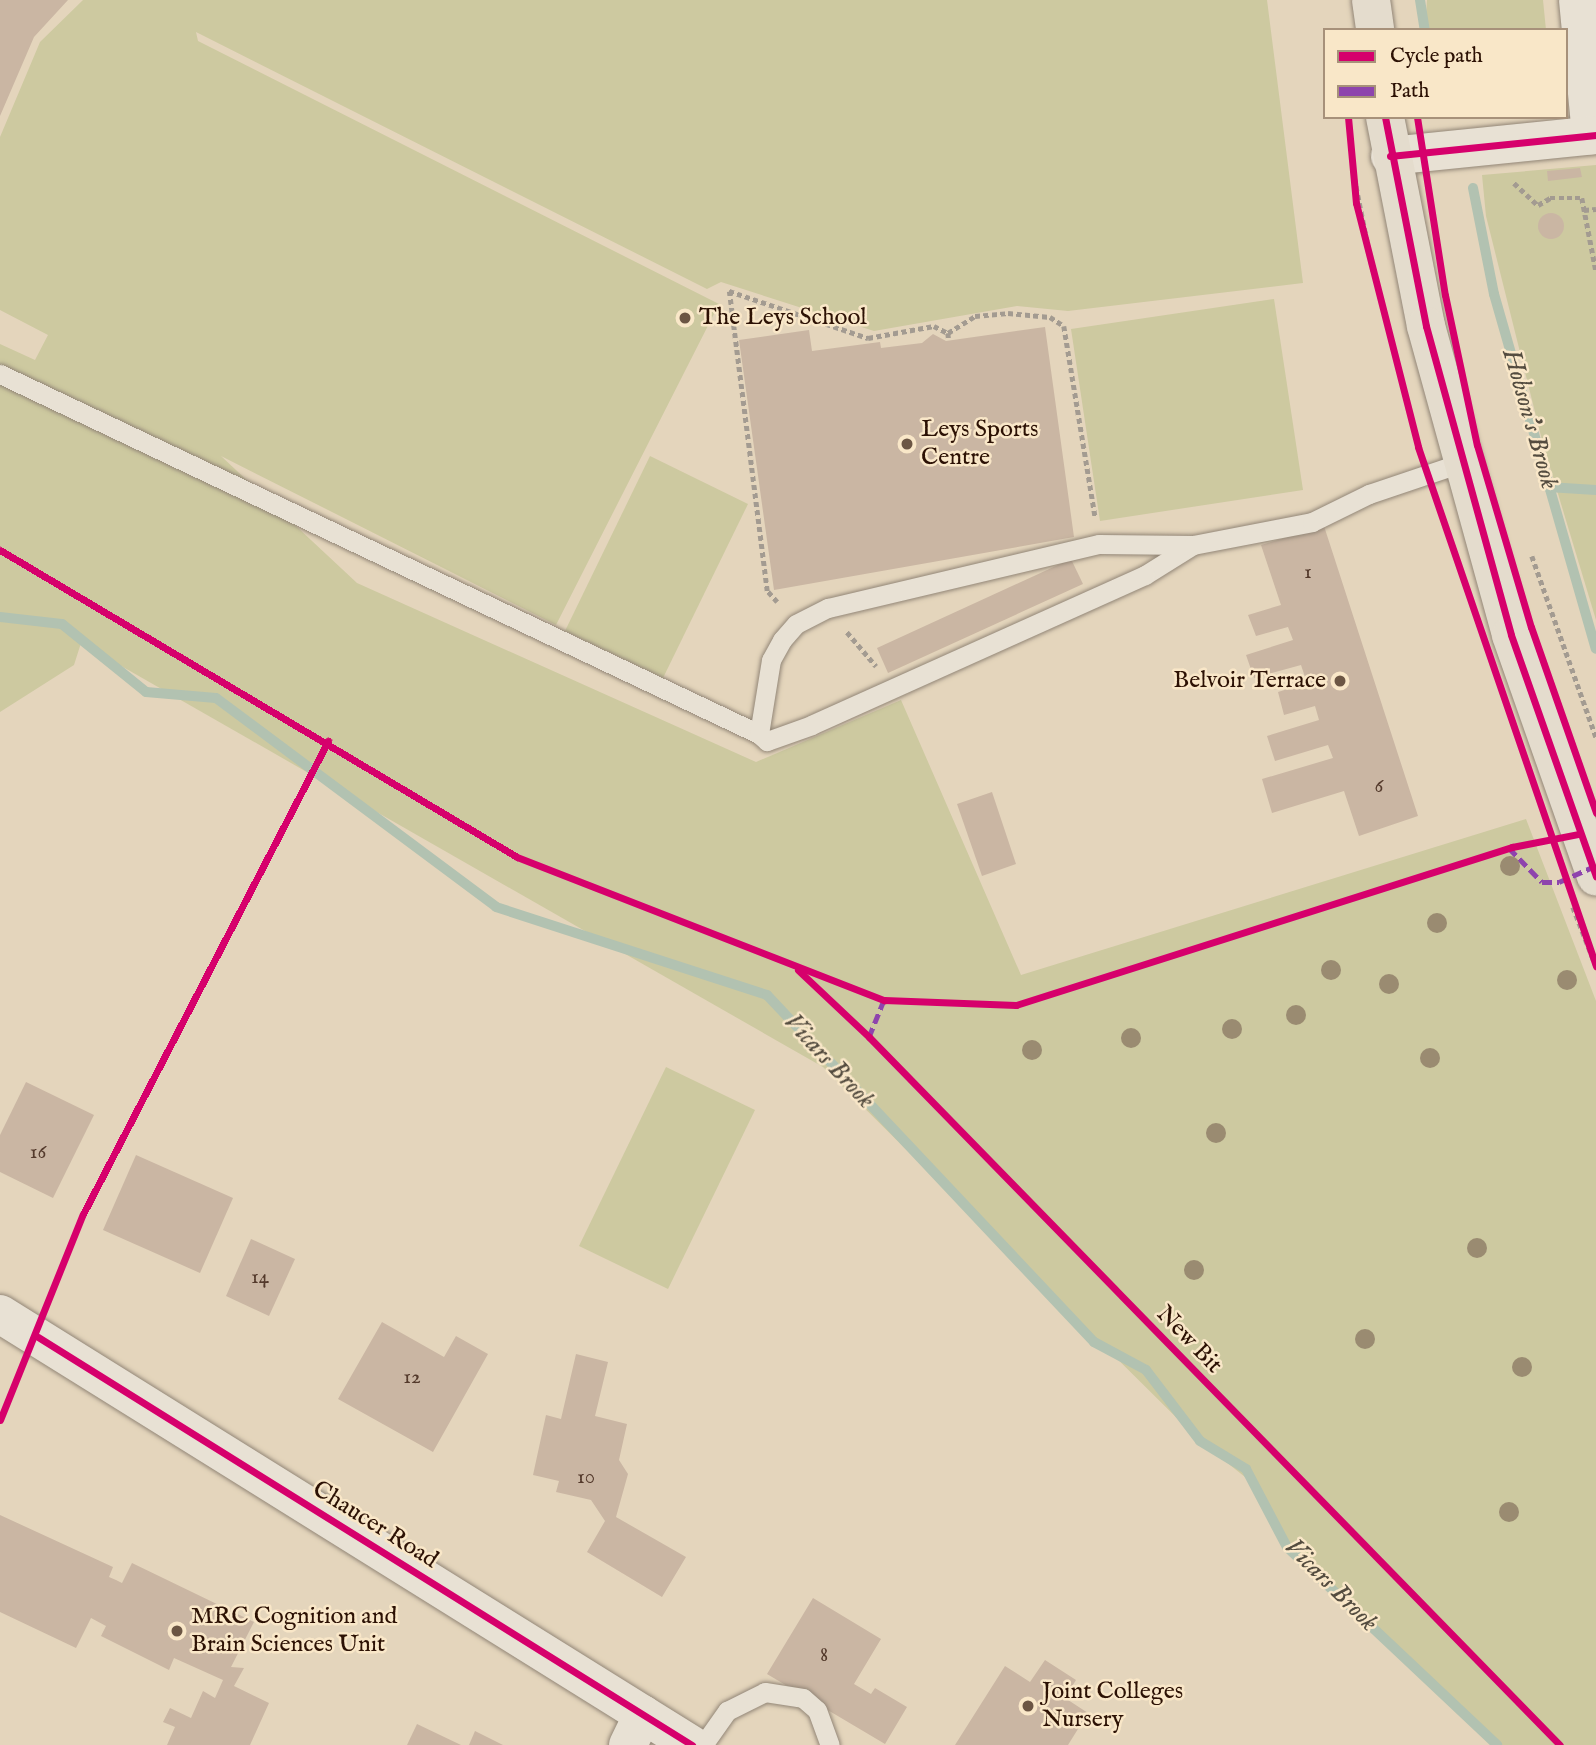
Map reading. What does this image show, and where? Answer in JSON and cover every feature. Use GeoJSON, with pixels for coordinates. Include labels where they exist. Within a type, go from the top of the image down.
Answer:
{"type":"FeatureCollection","features":[{"type":"Feature","properties":{"kind":"main road"},"geometry":{"type":"LineString","coordinates":[[1371,0],[1375,28]]}},
{"type":"Feature","properties":{"kind":"main road"},"geometry":{"type":"LineString","coordinates":[[1385,119],[1390,156],[1426,326],[1582,884]]}},
{"type":"Feature","properties":{"kind":"street"},"geometry":{"type":"LineString","coordinates":[[1390,156],[1594,135],[1578,0]]}},
{"type":"Feature","properties":{"kind":"street","name":"Chaucer Road"},"geometry":{"type":"LineString","coordinates":[[0,1314],[635,1729],[692,1745]]}},
{"type":"Feature","properties":{"kind":"lane"},"geometry":{"type":"LineString","coordinates":[[0,374],[759,734],[767,741],[894,688],[1146,575],[1193,545]]}},
{"type":"Feature","properties":{"kind":"lane"},"geometry":{"type":"LineString","coordinates":[[759,734],[771,660],[796,624],[828,608],[1100,544],[1193,545],[1312,522],[1369,494],[1464,462]]}},
{"type":"Feature","properties":{"kind":"lane"},"geometry":{"type":"LineString","coordinates":[[703,1745],[727,1711],[765,1692],[803,1698],[822,1719],[830,1745]]}},
{"type":"Feature","properties":{"kind":"path"},"geometry":{"type":"LineString","coordinates":[[1530,197],[1538,205],[1550,198],[1582,198],[1596,271]]}},
{"type":"Feature","properties":{"kind":"path"},"geometry":{"type":"LineString","coordinates":[[1584,210],[1596,209]]}},
{"type":"Feature","properties":{"kind":"path"},"geometry":{"type":"LineString","coordinates":[[796,624],[767,591],[729,291],[868,338],[934,326],[948,333]]}},
{"type":"Feature","properties":{"kind":"path"},"geometry":{"type":"LineString","coordinates":[[948,333],[975,316],[1008,313],[1050,317],[1064,326],[1100,544]]}},
{"type":"Feature","properties":{"kind":"path"},"geometry":{"type":"LineString","coordinates":[[948,333],[949,341]]}},
{"type":"Feature","properties":{"kind":"path"},"geometry":{"type":"LineString","coordinates":[[828,608],[894,688]]}},
{"type":"Feature","properties":{"kind":"path"},"geometry":{"type":"LineString","coordinates":[[1582,884],[1596,966]]}},
{"type":"Feature","properties":{"kind":"shaded area"},"geometry":{"type":"Polygon","coordinates":[[[83,0],[1267,0],[1303,283],[1068,311],[1017,306],[874,331],[721,282],[707,289],[196,32],[198,41],[719,304],[556,625],[221,456],[357,583],[756,762],[901,700],[1021,975],[1526,819],[1596,1001],[1596,1745],[1492,1745],[1287,1547],[1260,1489],[1200,1441],[823,1067],[81,643],[74,665],[0,712],[0,344],[35,360],[48,335],[0,310],[0,137],[40,42],[83,0]]]}},
{"type":"Feature","properties":{"kind":"shaded area"},"geometry":{"type":"Polygon","coordinates":[[[1427,0],[1543,0],[1546,28],[1425,28],[1427,0]]]}},
{"type":"Feature","properties":{"kind":"shaded area"},"geometry":{"type":"Polygon","coordinates":[[[1596,165],[1596,620],[1543,444],[1486,216],[1482,175],[1596,165]]]}},
{"type":"Feature","properties":{"kind":"shaded area"},"geometry":{"type":"Polygon","coordinates":[[[1274,299],[1303,490],[1100,521],[1071,329],[1274,299]]]}},
{"type":"Feature","properties":{"kind":"shaded area"},"geometry":{"type":"Polygon","coordinates":[[[650,456],[748,504],[663,678],[565,631],[650,456]]]}},
{"type":"Feature","properties":{"kind":"shaded area"},"geometry":{"type":"Polygon","coordinates":[[[666,1067],[755,1110],[668,1289],[579,1246],[666,1067]]]}},
{"type":"Feature","properties":{"kind":"building"},"geometry":{"type":"Polygon","coordinates":[[[0,0],[68,0],[34,37],[0,116],[0,0]]]}},
{"type":"Feature","properties":{"kind":"building"},"geometry":{"type":"Polygon","coordinates":[[[1580,168],[1582,177],[1548,181],[1547,171],[1580,168]]]}},
{"type":"Feature","properties":{"kind":"building"},"geometry":{"type":"Polygon","coordinates":[[[1551,213],[1560,217],[1564,226],[1560,235],[1551,239],[1542,235],[1538,226],[1542,217],[1551,213]]]}},
{"type":"Feature","properties":{"kind":"building","name":"Leys Sports Centre"},"geometry":{"type":"Polygon","coordinates":[[[1045,327],[1074,537],[774,590],[739,340],[809,330],[812,351],[880,342],[881,348],[922,343],[933,334],[946,341],[1045,327]]]}},
{"type":"Feature","properties":{"kind":"building","name":"Belvoir Terrace"},"geometry":{"type":"Polygon","coordinates":[[[1324,526],[1418,816],[1359,836],[1344,791],[1272,813],[1262,779],[1333,758],[1328,745],[1275,761],[1267,736],[1319,720],[1315,706],[1284,715],[1278,692],[1307,683],[1301,665],[1254,678],[1246,655],[1293,640],[1288,627],[1256,636],[1248,615],[1281,605],[1261,545],[1324,526]]]}},
{"type":"Feature","properties":{"kind":"building"},"geometry":{"type":"Polygon","coordinates":[[[1071,559],[1083,584],[888,673],[877,648],[1071,559]]]}},
{"type":"Feature","properties":{"kind":"building"},"geometry":{"type":"Polygon","coordinates":[[[992,792],[1016,864],[982,876],[957,804],[992,792]]]}},
{"type":"Feature","properties":{"kind":"building"},"geometry":{"type":"Polygon","coordinates":[[[26,1082],[94,1115],[53,1198],[0,1172],[0,1135],[26,1082]]]}},
{"type":"Feature","properties":{"kind":"building"},"geometry":{"type":"Polygon","coordinates":[[[136,1155],[233,1198],[200,1273],[103,1230],[136,1155]]]}},
{"type":"Feature","properties":{"kind":"building"},"geometry":{"type":"Polygon","coordinates":[[[251,1239],[295,1259],[269,1316],[226,1296],[251,1239]]]}},
{"type":"Feature","properties":{"kind":"building"},"geometry":{"type":"Polygon","coordinates":[[[382,1322],[444,1357],[456,1336],[488,1354],[433,1452],[338,1399],[382,1322]]]}},
{"type":"Feature","properties":{"kind":"building"},"geometry":{"type":"Polygon","coordinates":[[[576,1354],[608,1362],[595,1416],[627,1424],[619,1460],[628,1474],[616,1517],[686,1557],[662,1597],[587,1552],[605,1521],[591,1500],[556,1492],[559,1481],[533,1475],[546,1415],[561,1419],[576,1354]]]}},
{"type":"Feature","properties":{"kind":"building","name":"MRC Cognition and Brain Sciences Unit"},"geometry":{"type":"Polygon","coordinates":[[[0,1515],[113,1567],[109,1577],[122,1583],[132,1563],[254,1622],[231,1667],[244,1668],[234,1686],[269,1703],[250,1745],[167,1745],[175,1727],[163,1722],[170,1708],[191,1718],[203,1691],[215,1698],[223,1680],[174,1658],[169,1670],[101,1636],[106,1626],[91,1618],[76,1648],[0,1612],[0,1515]]]}},
{"type":"Feature","properties":{"kind":"building"},"geometry":{"type":"Polygon","coordinates":[[[813,1598],[881,1639],[854,1684],[871,1694],[875,1688],[907,1707],[885,1744],[767,1674],[813,1598]]]}},
{"type":"Feature","properties":{"kind":"building","name":"Joint Colleges Nursery"},"geometry":{"type":"Polygon","coordinates":[[[1045,1660],[1076,1680],[1065,1698],[1088,1713],[1068,1745],[955,1745],[1005,1666],[1030,1682],[1045,1660]]]}},
{"type":"Feature","properties":{"kind":"building"},"geometry":{"type":"Polygon","coordinates":[[[417,1724],[461,1745],[407,1745],[417,1724]]]}},
{"type":"Feature","properties":{"kind":"building"},"geometry":{"type":"Polygon","coordinates":[[[475,1731],[503,1745],[469,1745],[475,1731]]]}},
{"type":"Feature","properties":{"kind":"waterway","name":"Hobson's Brook"},"geometry":{"type":"LineString","coordinates":[[1420,0],[1425,28]]}},
{"type":"Feature","properties":{"kind":"waterway","name":"Hobson's Brook"},"geometry":{"type":"LineString","coordinates":[[1473,188],[1494,294],[1596,649]]}},
{"type":"Feature","properties":{"kind":"waterway"},"geometry":{"type":"LineString","coordinates":[[1548,487],[1596,490]]}},
{"type":"Feature","properties":{"kind":"waterway","name":"Vicars Brook"},"geometry":{"type":"LineString","coordinates":[[0,617],[62,624],[146,692],[216,698],[496,907],[767,995],[1094,1342],[1146,1370],[1200,1441],[1246,1469],[1287,1547],[1497,1745]]}},
{"type":"Feature","properties":{"kind":"marked path"},"geometry":{"type":"LineString","coordinates":[[1509,848],[1542,882],[1559,882],[1592,867]]}},
{"type":"Feature","properties":{"kind":"marked path"},"geometry":{"type":"LineString","coordinates":[[869,1037],[884,1000]]}},
{"type":"Feature","properties":{"kind":"cycle path"},"geometry":{"type":"LineString","coordinates":[[1348,119],[1356,203],[1418,447],[1596,966]]}},
{"type":"Feature","properties":{"kind":"cycle path"},"geometry":{"type":"LineString","coordinates":[[1385,119],[1426,326],[1511,635],[1596,876]]}},
{"type":"Feature","properties":{"kind":"cycle path"},"geometry":{"type":"LineString","coordinates":[[1417,119],[1445,295],[1477,445],[1531,627],[1596,813]]}},
{"type":"Feature","properties":{"kind":"cycle path"},"geometry":{"type":"LineString","coordinates":[[1390,156],[1596,135]]}},
{"type":"Feature","properties":{"kind":"cycle path"},"geometry":{"type":"LineString","coordinates":[[0,550],[517,857],[884,1000],[1016,1005],[1512,847],[1578,834]]}},
{"type":"Feature","properties":{"kind":"cycle path"},"geometry":{"type":"LineString","coordinates":[[0,1420],[83,1214],[328,741]]}},
{"type":"Feature","properties":{"kind":"cycle path","name":"New Bit"},"geometry":{"type":"LineString","coordinates":[[798,970],[869,1037],[1560,1745]]}},
{"type":"Feature","properties":{"kind":"cycle path"},"geometry":{"type":"LineString","coordinates":[[38,1337],[692,1745]]}},
{"type":"Feature","properties":{"kind":"place","name":"The Leys School"},"geometry":{"type":"Point","coordinates":[685,318]}},
{"type":"Feature","properties":{"kind":"place","name":"Leys Sports Centre"},"geometry":{"type":"Point","coordinates":[907,444]}},
{"type":"Feature","properties":{"kind":"place","name":"Belvoir Terrace"},"geometry":{"type":"Point","coordinates":[1340,681]}},
{"type":"Feature","properties":{"kind":"place","name":"MRC Cognition and Brain Sciences Unit"},"geometry":{"type":"Point","coordinates":[177,1631]}},
{"type":"Feature","properties":{"kind":"place","name":"Joint Colleges Nursery"},"geometry":{"type":"Point","coordinates":[1028,1706]}}]}
